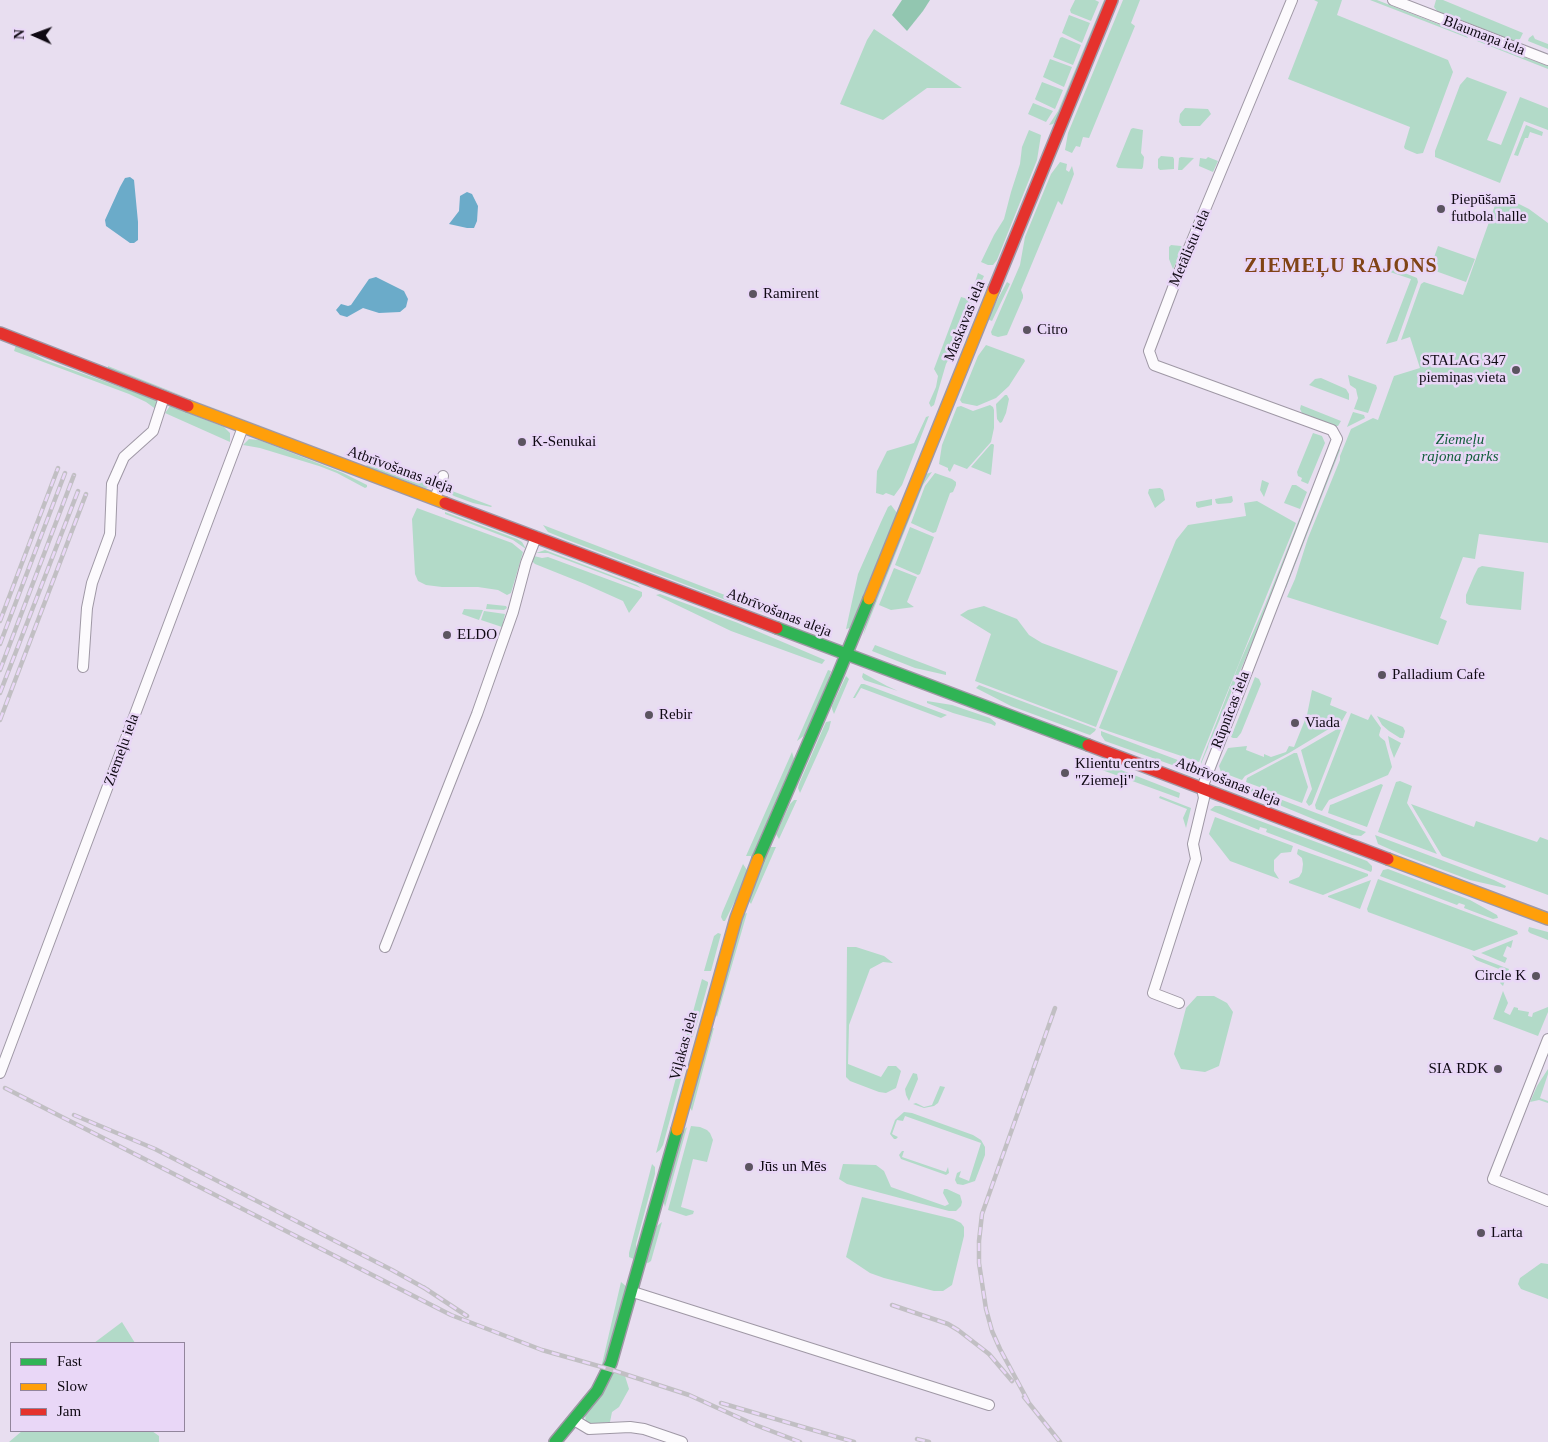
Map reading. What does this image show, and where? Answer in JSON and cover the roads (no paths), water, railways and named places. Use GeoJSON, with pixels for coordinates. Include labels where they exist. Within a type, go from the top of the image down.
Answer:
{"type":"FeatureCollection","features":[{"type":"Feature","properties":{"kind":"main road","name":"Maskavas iela"},"geometry":{"type":"LineString","coordinates":[[846,654],[1112,0]]}},
{"type":"Feature","properties":{"kind":"main road","name":"Atbrīvošanas aleja"},"geometry":{"type":"LineString","coordinates":[[0,333],[243,427],[1548,919]]}},
{"type":"Feature","properties":{"kind":"main road","name":"Viļakas iela"},"geometry":{"type":"LineString","coordinates":[[555,1442],[597,1390],[609,1369],[736,918],[755,866],[846,654]]}},
{"type":"Feature","properties":{"kind":"street","name":"Metālistu iela"},"geometry":{"type":"LineString","coordinates":[[1292,0],[1172,290],[1149,351],[1154,365],[1332,430],[1336,436]]}},
{"type":"Feature","properties":{"kind":"street","name":"Blaumaņa iela"},"geometry":{"type":"LineString","coordinates":[[1393,0],[1548,60]]}},
{"type":"Feature","properties":{"kind":"street"},"geometry":{"type":"LineString","coordinates":[[83,667],[87,608],[92,583],[110,534],[112,484],[124,457],[153,431],[164,396]]}},
{"type":"Feature","properties":{"kind":"street","name":"Ziemeļu iela"},"geometry":{"type":"LineString","coordinates":[[0,1073],[243,427]]}},
{"type":"Feature","properties":{"kind":"street","name":"Rūpnīcas iela"},"geometry":{"type":"LineString","coordinates":[[1179,1003],[1153,994],[1196,859],[1193,844],[1204,798],[1202,788],[1337,442],[1336,436]]}},
{"type":"Feature","properties":{"kind":"street"},"geometry":{"type":"LineString","coordinates":[[435,499],[443,476]]}},
{"type":"Feature","properties":{"kind":"street"},"geometry":{"type":"LineString","coordinates":[[385,947],[477,714],[513,612],[526,563],[536,537]]}},
{"type":"Feature","properties":{"kind":"street"},"geometry":{"type":"LineString","coordinates":[[1548,1039],[1493,1179],[1548,1201]]}},
{"type":"Feature","properties":{"kind":"street"},"geometry":{"type":"LineString","coordinates":[[632,1292],[989,1405]]}},
{"type":"Feature","properties":{"kind":"street"},"geometry":{"type":"LineString","coordinates":[[574,1420],[589,1429],[630,1427],[644,1429],[682,1442]]}},
{"type":"Feature","properties":{"kind":"water"},"geometry":{"type":"Polygon","coordinates":[[[130,177],[134,180],[138,222],[138,240],[134,243],[130,243],[106,226],[105,220],[125,178],[130,177]]]}},
{"type":"Feature","properties":{"kind":"water"},"geometry":{"type":"Polygon","coordinates":[[[467,192],[472,194],[478,206],[477,221],[474,228],[449,224],[459,211],[460,196],[467,192]]]}},
{"type":"Feature","properties":{"kind":"water"},"geometry":{"type":"Polygon","coordinates":[[[376,277],[404,291],[408,299],[406,307],[400,312],[379,313],[363,308],[347,317],[340,315],[336,310],[341,304],[351,305],[369,279],[376,277]]]}},
{"type":"Feature","properties":{"kind":"railway"},"geometry":{"type":"LineString","coordinates":[[0,621],[58,468]]}},
{"type":"Feature","properties":{"kind":"railway"},"geometry":{"type":"LineString","coordinates":[[0,644],[65,473]]}},
{"type":"Feature","properties":{"kind":"railway"},"geometry":{"type":"LineString","coordinates":[[0,670],[74,475]]}},
{"type":"Feature","properties":{"kind":"railway"},"geometry":{"type":"LineString","coordinates":[[0,693],[78,491]]}},
{"type":"Feature","properties":{"kind":"railway"},"geometry":{"type":"LineString","coordinates":[[0,720],[86,494]]}},
{"type":"Feature","properties":{"kind":"railway"},"geometry":{"type":"LineString","coordinates":[[1028,1401],[992,1331],[986,1309],[979,1263],[979,1241],[982,1214],[1055,1008]]}},
{"type":"Feature","properties":{"kind":"railway"},"geometry":{"type":"LineString","coordinates":[[5,1088],[451,1315],[542,1350],[689,1395],[753,1424],[800,1442]]}},
{"type":"Feature","properties":{"kind":"railway"},"geometry":{"type":"LineString","coordinates":[[74,1115],[155,1149],[428,1290]]}},
{"type":"Feature","properties":{"kind":"railway"},"geometry":{"type":"LineString","coordinates":[[423,1287],[467,1316]]}},
{"type":"Feature","properties":{"kind":"railway"},"geometry":{"type":"LineString","coordinates":[[892,1305],[948,1324],[958,1330],[989,1354],[1012,1381]]}},
{"type":"Feature","properties":{"kind":"railway"},"geometry":{"type":"LineString","coordinates":[[1024,1397],[1060,1442]]}},
{"type":"Feature","properties":{"kind":"railway"},"geometry":{"type":"LineString","coordinates":[[721,1403],[854,1442]]}},
{"type":"Feature","properties":{"kind":"railway"},"geometry":{"type":"LineString","coordinates":[[917,1439],[929,1442]]}},
{"type":"Feature","properties":{"kind":"place","name":"Piepūšamā futbola halle"},"geometry":{"type":"Point","coordinates":[1441,209]}},
{"type":"Feature","properties":{"kind":"place","name":"Ramirent"},"geometry":{"type":"Point","coordinates":[753,294]}},
{"type":"Feature","properties":{"kind":"place","name":"Citro"},"geometry":{"type":"Point","coordinates":[1027,330]}},
{"type":"Feature","properties":{"kind":"place","name":"STALAG 347 piemiņas vieta"},"geometry":{"type":"Point","coordinates":[1516,370]}},
{"type":"Feature","properties":{"kind":"place","name":"K-Senukai"},"geometry":{"type":"Point","coordinates":[522,442]}},
{"type":"Feature","properties":{"kind":"place","name":"ELDO"},"geometry":{"type":"Point","coordinates":[447,635]}},
{"type":"Feature","properties":{"kind":"place","name":"Palladium Cafe"},"geometry":{"type":"Point","coordinates":[1382,675]}},
{"type":"Feature","properties":{"kind":"place","name":"Rebir"},"geometry":{"type":"Point","coordinates":[649,715]}},
{"type":"Feature","properties":{"kind":"place","name":"Viada"},"geometry":{"type":"Point","coordinates":[1295,723]}},
{"type":"Feature","properties":{"kind":"place","name":"Klientu centrs \"Ziemeļi\""},"geometry":{"type":"Point","coordinates":[1065,773]}},
{"type":"Feature","properties":{"kind":"place","name":"Circle K"},"geometry":{"type":"Point","coordinates":[1536,976]}},
{"type":"Feature","properties":{"kind":"place","name":"SIA RDK"},"geometry":{"type":"Point","coordinates":[1498,1069]}},
{"type":"Feature","properties":{"kind":"place","name":"Jūs un Mēs"},"geometry":{"type":"Point","coordinates":[749,1167]}},
{"type":"Feature","properties":{"kind":"place","name":"Larta"},"geometry":{"type":"Point","coordinates":[1481,1233]}},
{"type":"Feature","properties":{"kind":"district","name":"ZIEMEĻU RAJONS"},"geometry":{"type":"Point","coordinates":[1341,267]}},
{"type":"Feature","properties":{"kind":"park label","name":"Ziemeļu rajona parks"},"geometry":{"type":"Point","coordinates":[1460,448]}}]}
